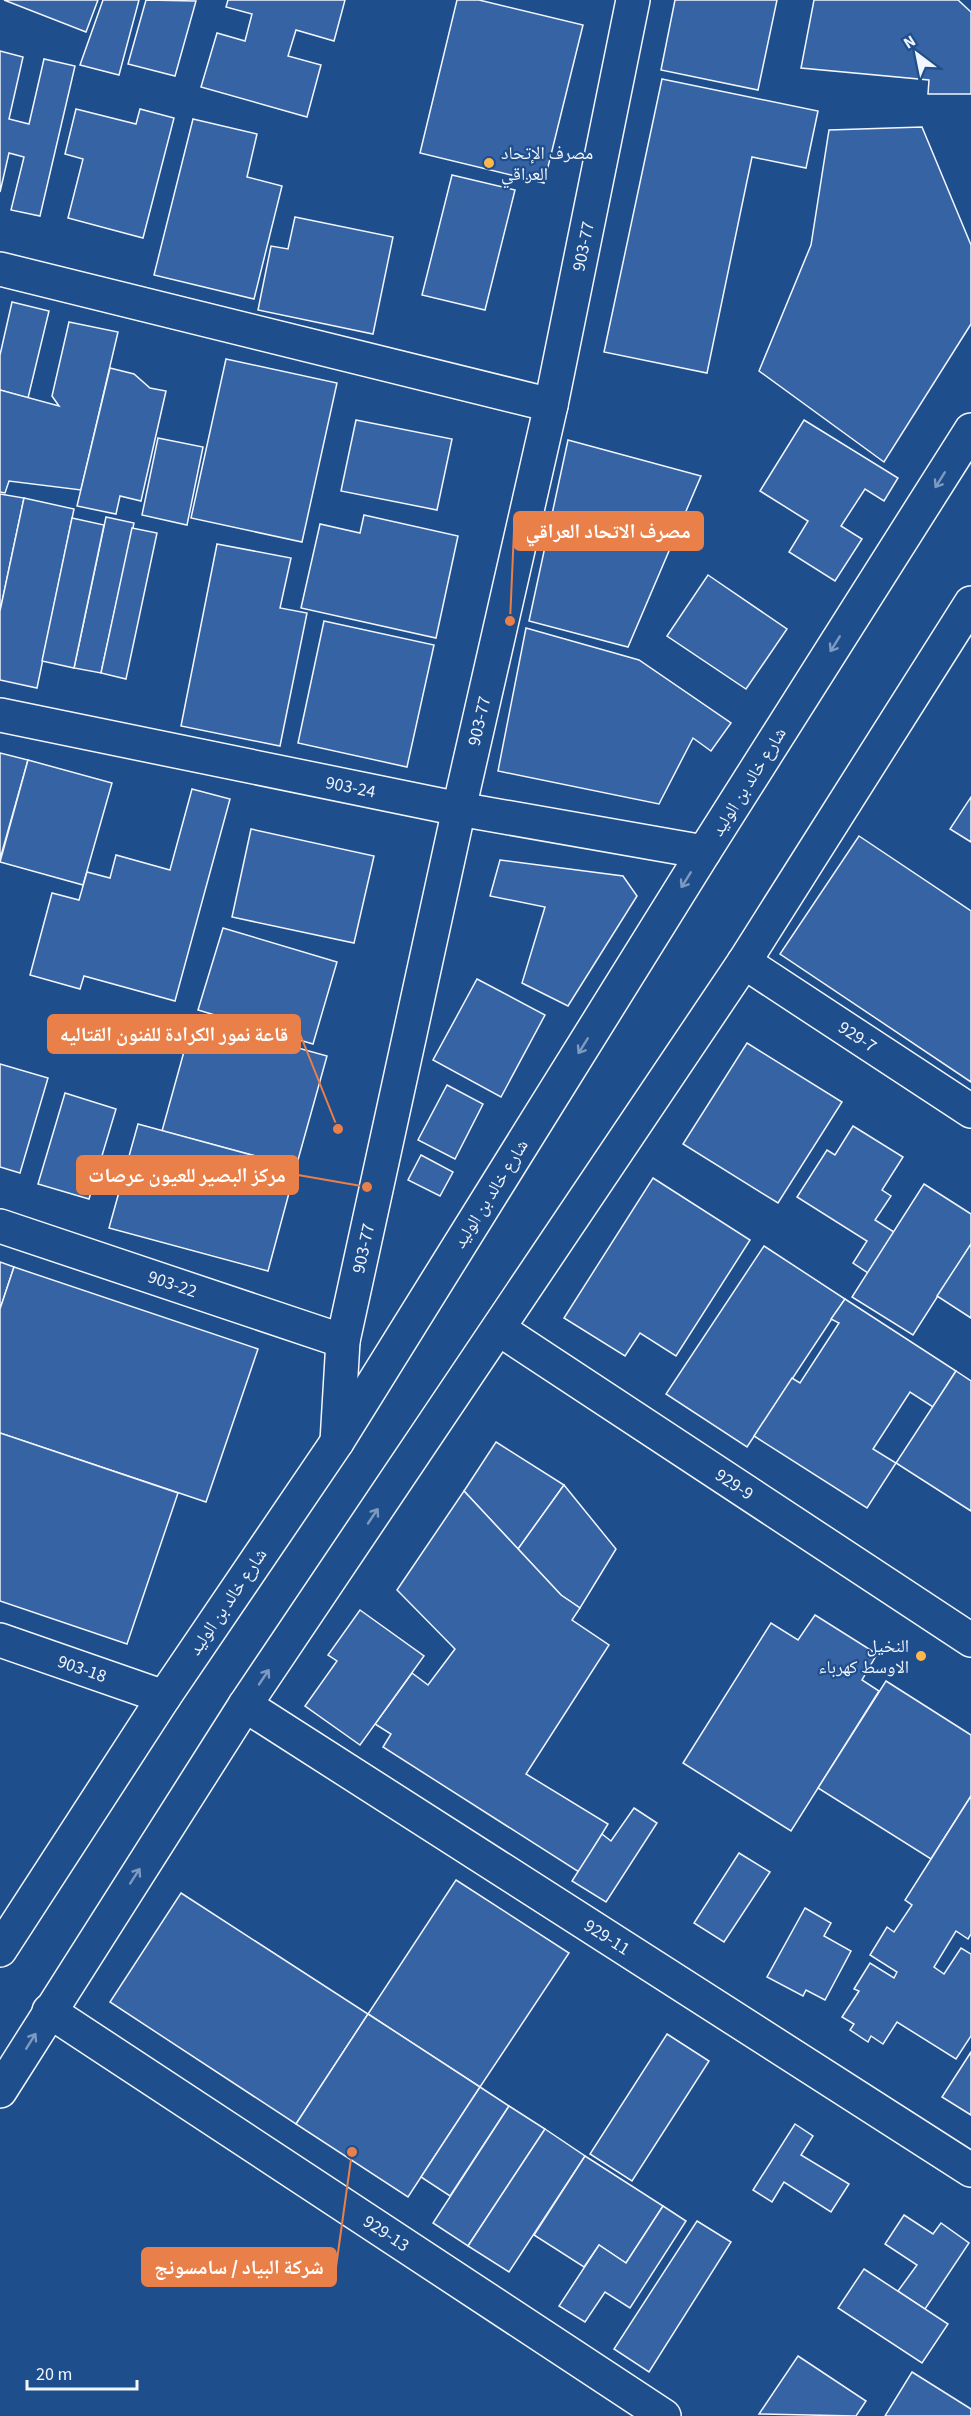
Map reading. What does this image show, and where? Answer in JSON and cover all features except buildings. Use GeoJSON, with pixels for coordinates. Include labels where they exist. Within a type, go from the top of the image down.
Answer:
{"type":"FeatureCollection","features":[{"type":"Feature","properties":{"kind":"street","name":"903-77"},"geometry":{"type":"LineString","coordinates":[[337,1442],[343,1341],[459,809],[551,405],[630,1]]}},
{"type":"Feature","properties":{"kind":"street"},"geometry":{"type":"LineString","coordinates":[[0,268],[551,405]]}},
{"type":"Feature","properties":{"kind":"street","name":"شارع خالد بن الوليد"},"geometry":{"type":"LineString","coordinates":[[0,1950],[164,1697],[337,1442],[704,852],[971,430]]}},
{"type":"Feature","properties":{"kind":"street"},"geometry":{"type":"LineString","coordinates":[[0,2091],[49,2010],[245,1705],[500,1329],[744,962],[967,617]]}},
{"type":"Feature","properties":{"kind":"street","name":"903-24"},"geometry":{"type":"LineString","coordinates":[[0,715],[459,809],[704,852]]}},
{"type":"Feature","properties":{"kind":"street","name":"929-7"},"geometry":{"type":"LineString","coordinates":[[744,962],[971,1111]]}},
{"type":"Feature","properties":{"kind":"street","name":"903-22"},"geometry":{"type":"LineString","coordinates":[[0,1226],[343,1341]]}},
{"type":"Feature","properties":{"kind":"street","name":"929-9"},"geometry":{"type":"LineString","coordinates":[[500,1329],[971,1640]]}},
{"type":"Feature","properties":{"kind":"street","name":"903-18"},"geometry":{"type":"LineString","coordinates":[[0,1640],[164,1697]]}},
{"type":"Feature","properties":{"kind":"street","name":"929-11"},"geometry":{"type":"LineString","coordinates":[[245,1705],[971,2170]]}},
{"type":"Feature","properties":{"kind":"street","name":"929-13"},"geometry":{"type":"LineString","coordinates":[[49,2010],[664,2416]]}},
{"type":"Feature","properties":{"kind":"place","name":"مصرف الإتحاد العراقي"},"geometry":{"type":"Point","coordinates":[489,163]}},
{"type":"Feature","properties":{"kind":"place","name":"مصرف الاتحاد العراقي"},"geometry":{"type":"Point","coordinates":[510,621]}},
{"type":"Feature","properties":{"kind":"place","name":"قاعة نمور الكرادة للفنون القتاليه"},"geometry":{"type":"Point","coordinates":[338,1129]}},
{"type":"Feature","properties":{"kind":"place","name":"مركز البصير للعيون عرصات"},"geometry":{"type":"Point","coordinates":[367,1187]}},
{"type":"Feature","properties":{"kind":"place","name":"النخيل الاوسط كهرباء"},"geometry":{"type":"Point","coordinates":[921,1656]}},
{"type":"Feature","properties":{"kind":"place","name":"شركة البياد / سامسونج"},"geometry":{"type":"Point","coordinates":[352,2152]}}]}
